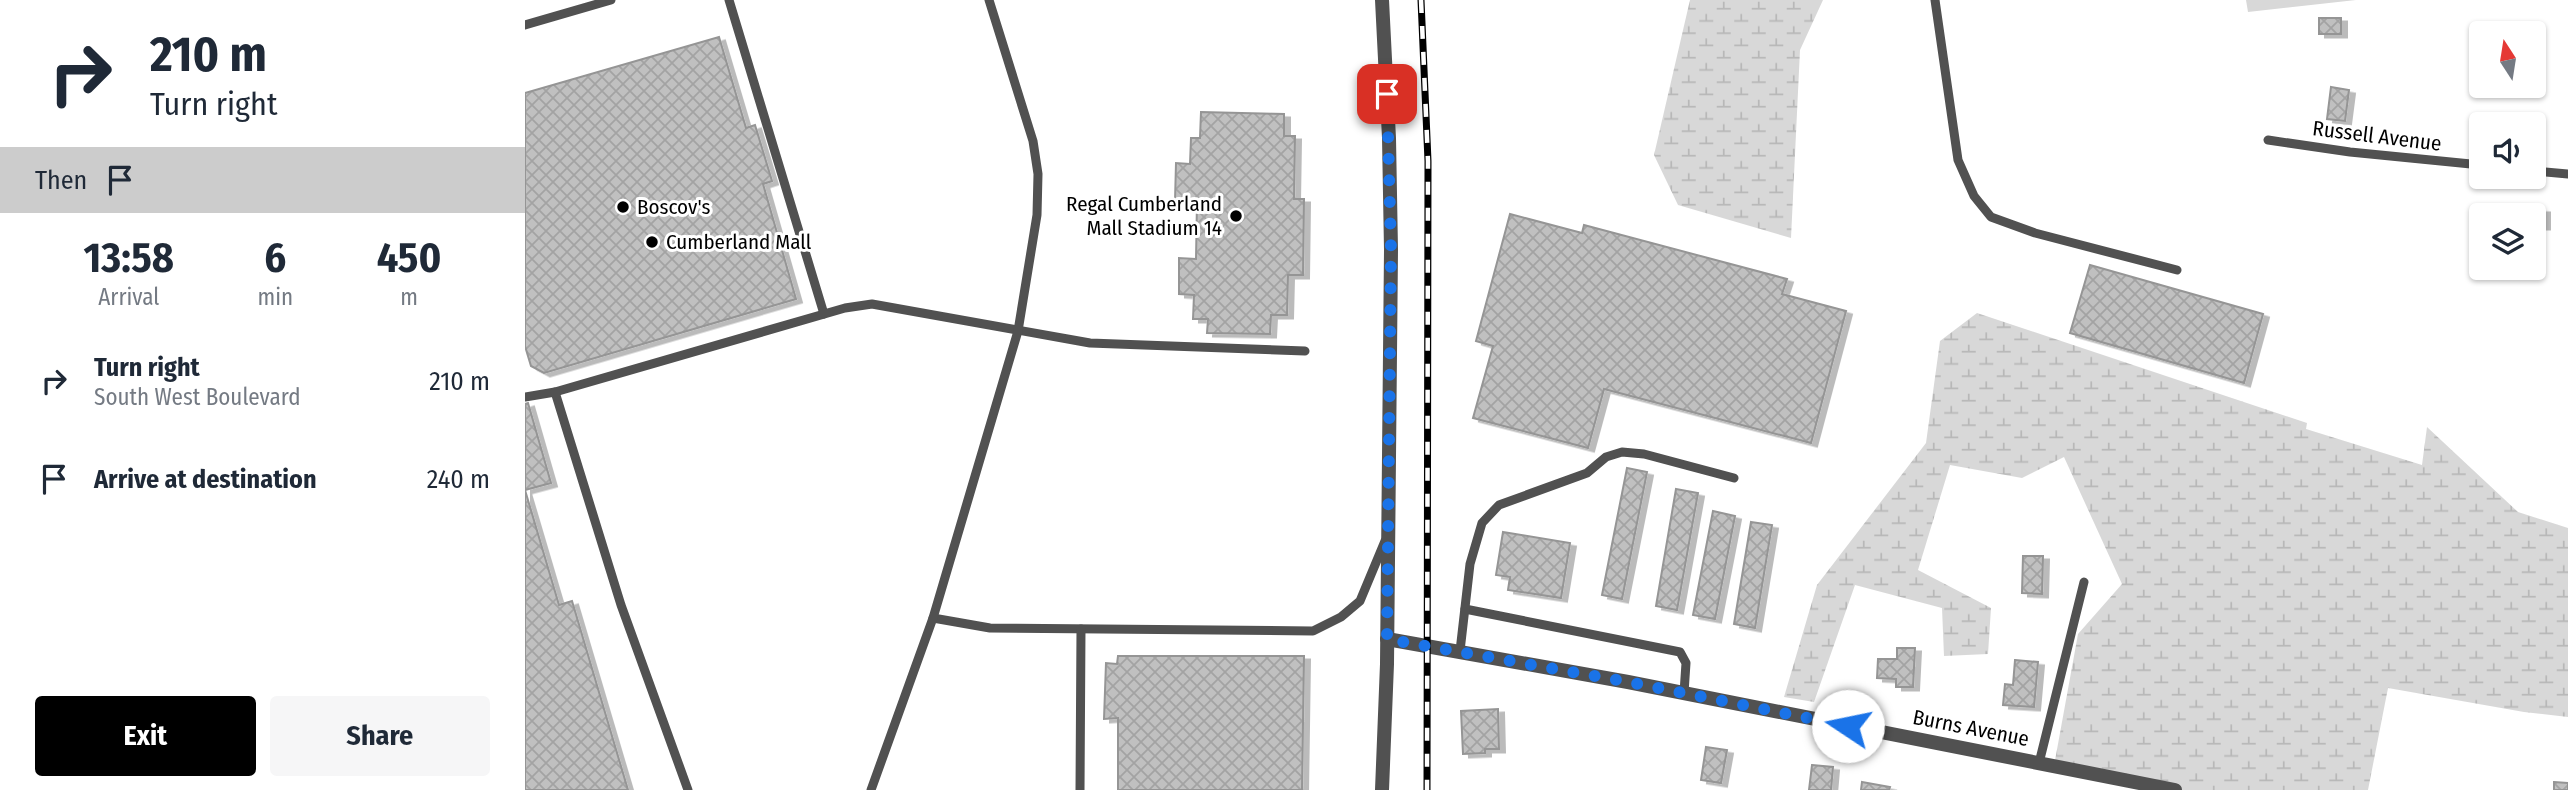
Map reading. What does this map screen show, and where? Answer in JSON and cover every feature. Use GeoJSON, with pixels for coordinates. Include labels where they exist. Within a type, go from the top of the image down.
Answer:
{"type":"FeatureCollection","features":[{"type":"Feature","properties":{"kind":"street"},"geometry":{"type":"LineString","coordinates":[[1381,790],[1387,639],[1391,250],[1382,0]]}},
{"type":"Feature","properties":{"kind":"street","name":"Burns Avenue"},"geometry":{"type":"LineString","coordinates":[[1387,639],[1684,693],[2175,790]]}},
{"type":"Feature","properties":{"kind":"lane"},"geometry":{"type":"LineString","coordinates":[[525,24],[611,0]]}},
{"type":"Feature","properties":{"kind":"lane"},"geometry":{"type":"LineString","coordinates":[[729,0],[824,314]]}},
{"type":"Feature","properties":{"kind":"lane"},"geometry":{"type":"LineString","coordinates":[[871,790],[933,618],[1018,331],[1037,215],[1038,174],[1033,141],[989,0]]}},
{"type":"Feature","properties":{"kind":"lane"},"geometry":{"type":"LineString","coordinates":[[1935,0],[1958,160],[1974,196],[1991,217],[2035,233],[2177,270]]}},
{"type":"Feature","properties":{"kind":"lane","name":"Russell Avenue"},"geometry":{"type":"LineString","coordinates":[[2268,140],[2350,152],[2469,164]]}},
{"type":"Feature","properties":{"kind":"lane"},"geometry":{"type":"LineString","coordinates":[[2546,172],[2568,174]]}},
{"type":"Feature","properties":{"kind":"lane"},"geometry":{"type":"LineString","coordinates":[[525,397],[555,392],[824,314],[872,304],[1090,343],[1305,351]]}},
{"type":"Feature","properties":{"kind":"lane"},"geometry":{"type":"LineString","coordinates":[[555,392],[621,606],[688,790]]}},
{"type":"Feature","properties":{"kind":"lane"},"geometry":{"type":"LineString","coordinates":[[1460,651],[1470,564],[1482,523],[1499,505],[1587,472],[1606,457],[1622,452],[1644,454],[1734,478]]}},
{"type":"Feature","properties":{"kind":"lane"},"geometry":{"type":"LineString","coordinates":[[933,618],[990,628],[1313,631],[1341,617],[1360,601],[1388,535]]}},
{"type":"Feature","properties":{"kind":"lane"},"geometry":{"type":"LineString","coordinates":[[2039,763],[2084,582]]}},
{"type":"Feature","properties":{"kind":"lane"},"geometry":{"type":"LineString","coordinates":[[1465,609],[1680,652],[1686,663],[1684,693]]}},
{"type":"Feature","properties":{"kind":"lane"},"geometry":{"type":"LineString","coordinates":[[1080,790],[1081,629]]}},
{"type":"Feature","properties":{"kind":"green space"},"geometry":{"type":"Polygon","coordinates":[[[1690,0],[1823,0],[1800,50],[1791,238],[1678,205],[1654,155],[1690,0]]]}},
{"type":"Feature","properties":{"kind":"green space"},"geometry":{"type":"Polygon","coordinates":[[[2246,0],[2356,0],[2248,12],[2246,0]]]}},
{"type":"Feature","properties":{"kind":"green space"},"geometry":{"type":"Polygon","coordinates":[[[1977,313],[2307,423],[2306,429],[2422,465],[2427,427],[2518,512],[2568,528],[2568,717],[2388,688],[2368,790],[2178,790],[2054,766],[2078,634],[2122,584],[2064,457],[2022,478],[1950,465],[1918,570],[1991,608],[1988,654],[1944,656],[1942,608],[1855,585],[1814,702],[1784,697],[1817,585],[1926,443],[1940,341],[1977,313]]]}},
{"type":"Feature","properties":{"kind":"building"},"geometry":{"type":"Polygon","coordinates":[[[2319,18],[2341,18],[2341,34],[2319,34],[2319,18]]]}},
{"type":"Feature","properties":{"kind":"building","name":"Cumberland Mall"},"geometry":{"type":"Polygon","coordinates":[[[719,37],[746,128],[755,125],[772,181],[763,184],[796,299],[544,373],[531,366],[525,346],[525,93],[719,37]]]}},
{"type":"Feature","properties":{"kind":"building"},"geometry":{"type":"Polygon","coordinates":[[[2331,87],[2349,90],[2345,121],[2327,119],[2331,87]]]}},
{"type":"Feature","properties":{"kind":"building"},"geometry":{"type":"Polygon","coordinates":[[[1201,112],[1284,114],[1284,136],[1295,136],[1294,199],[1304,199],[1303,275],[1288,275],[1287,315],[1271,315],[1270,334],[1207,333],[1208,319],[1193,319],[1194,295],[1179,294],[1179,258],[1196,259],[1197,201],[1175,201],[1176,163],[1190,164],[1191,138],[1200,138],[1201,112]]]}},
{"type":"Feature","properties":{"kind":"building"},"geometry":{"type":"Polygon","coordinates":[[[1510,214],[1582,233],[1584,225],[1787,279],[1782,294],[1846,311],[1811,443],[1604,389],[1588,448],[1473,418],[1493,346],[1476,341],[1510,214]]]}},
{"type":"Feature","properties":{"kind":"building"},"geometry":{"type":"Polygon","coordinates":[[[2090,265],[2263,314],[2244,383],[2070,333],[2090,265]]]}},
{"type":"Feature","properties":{"kind":"building"},"geometry":{"type":"Polygon","coordinates":[[[528,403],[551,483],[525,490],[525,404],[528,403]]]}},
{"type":"Feature","properties":{"kind":"building"},"geometry":{"type":"Polygon","coordinates":[[[1627,468],[1647,472],[1622,599],[1602,595],[1627,468]]]}},
{"type":"Feature","properties":{"kind":"building"},"geometry":{"type":"Polygon","coordinates":[[[1676,489],[1698,493],[1677,610],[1656,606],[1676,489]]]}},
{"type":"Feature","properties":{"kind":"building"},"geometry":{"type":"Polygon","coordinates":[[[525,490],[559,605],[572,601],[628,790],[525,790],[525,490]]]}},
{"type":"Feature","properties":{"kind":"building"},"geometry":{"type":"Polygon","coordinates":[[[1713,511],[1735,516],[1715,619],[1693,615],[1713,511]]]}},
{"type":"Feature","properties":{"kind":"building"},"geometry":{"type":"Polygon","coordinates":[[[1751,522],[1772,525],[1755,628],[1734,624],[1751,522]]]}},
{"type":"Feature","properties":{"kind":"building"},"geometry":{"type":"Polygon","coordinates":[[[1503,532],[1570,543],[1561,598],[1508,590],[1510,577],[1496,575],[1503,532]]]}},
{"type":"Feature","properties":{"kind":"building"},"geometry":{"type":"Polygon","coordinates":[[[2023,556],[2043,556],[2042,594],[2022,593],[2023,556]]]}},
{"type":"Feature","properties":{"kind":"building"},"geometry":{"type":"Polygon","coordinates":[[[1897,648],[1915,648],[1913,687],[1896,687],[1896,679],[1877,678],[1878,659],[1897,659],[1897,648]]]}},
{"type":"Feature","properties":{"kind":"building"},"geometry":{"type":"Polygon","coordinates":[[[1118,656],[1304,656],[1302,790],[1118,790],[1118,718],[1104,719],[1106,663],[1117,664],[1118,656]]]}},
{"type":"Feature","properties":{"kind":"building"},"geometry":{"type":"Polygon","coordinates":[[[2015,660],[2038,662],[2034,707],[2003,705],[2005,684],[2013,685],[2015,660]]]}},
{"type":"Feature","properties":{"kind":"building"},"geometry":{"type":"Polygon","coordinates":[[[1498,709],[1499,749],[1463,754],[1461,711],[1498,709]]]}},
{"type":"Feature","properties":{"kind":"building"},"geometry":{"type":"Polygon","coordinates":[[[1706,747],[1727,750],[1721,783],[1701,780],[1706,747]]]}},
{"type":"Feature","properties":{"kind":"building"},"geometry":{"type":"Polygon","coordinates":[[[1812,765],[1833,767],[1831,790],[1809,790],[1812,765]]]}},
{"type":"Feature","properties":{"kind":"building"},"geometry":{"type":"Polygon","coordinates":[[[1862,782],[1890,787],[1889,790],[1861,790],[1862,782]]]}},
{"type":"Feature","properties":{"kind":"building"},"geometry":{"type":"Polygon","coordinates":[[[2554,782],[2568,783],[2568,790],[2554,790],[2554,782]]]}},
{"type":"Feature","properties":{"kind":"railway"},"geometry":{"type":"LineString","coordinates":[[1421,0],[1428,161],[1427,790]]}},
{"type":"Feature","properties":{"kind":"place","name":"Boscov's"},"geometry":{"type":"Point","coordinates":[623,207]}},
{"type":"Feature","properties":{"kind":"place","name":"Regal Cumberland Mall Stadium 14"},"geometry":{"type":"Point","coordinates":[1236,216]}},
{"type":"Feature","properties":{"kind":"place","name":"Cumberland Mall"},"geometry":{"type":"Point","coordinates":[652,242]}},
{"type":"Feature","properties":{"kind":"route"},"geometry":{"type":"LineString","coordinates":[[1387,94],[1391,250],[1387,639],[1628,682],[1848,726]]}}]}
